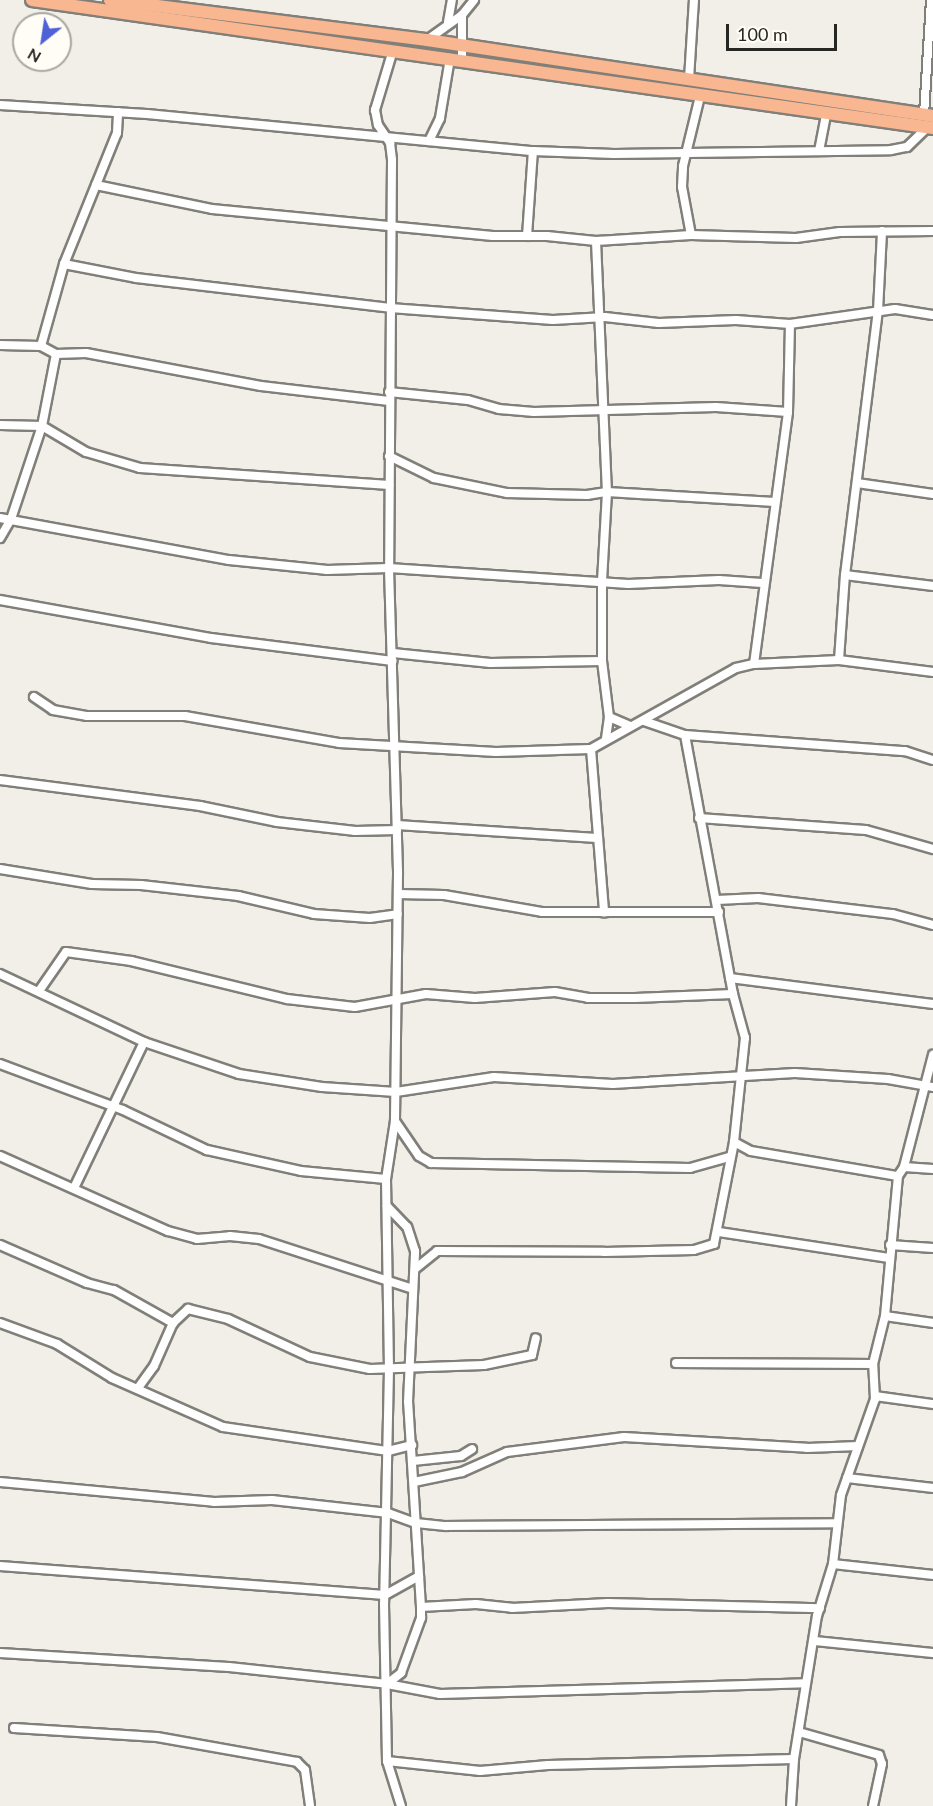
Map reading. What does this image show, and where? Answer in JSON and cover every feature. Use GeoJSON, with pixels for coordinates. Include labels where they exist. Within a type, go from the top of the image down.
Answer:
{"type":"FeatureCollection","features":[{"type":"Feature","properties":{"kind":"highway"},"geometry":{"type":"LineString","coordinates":[[32,0],[456,59],[826,114],[930,122]]}},
{"type":"Feature","properties":{"kind":"highway"},"geometry":{"type":"LineString","coordinates":[[110,0],[137,1],[427,40],[689,79],[930,122]]}},
{"type":"Feature","properties":{"kind":"street"},"geometry":{"type":"LineString","coordinates":[[448,22],[452,0]]}},
{"type":"Feature","properties":{"kind":"street"},"geometry":{"type":"LineString","coordinates":[[427,40],[448,22],[462,15],[474,0]]}},
{"type":"Feature","properties":{"kind":"street"},"geometry":{"type":"LineString","coordinates":[[689,79],[694,0]]}},
{"type":"Feature","properties":{"kind":"street"},"geometry":{"type":"LineString","coordinates":[[0,105],[118,112],[533,151],[686,154],[907,147],[930,122],[931,0]]}},
{"type":"Feature","properties":{"kind":"street"},"geometry":{"type":"LineString","coordinates":[[429,141],[440,118],[456,59],[464,46],[462,15]]}},
{"type":"Feature","properties":{"kind":"street"},"geometry":{"type":"LineString","coordinates":[[393,50],[375,111],[378,125],[387,136],[392,160],[389,568],[398,914],[395,1121],[386,1179],[389,1369],[385,1595],[387,1761],[401,1806]]}},
{"type":"Feature","properties":{"kind":"street"},"geometry":{"type":"LineString","coordinates":[[691,235],[682,187],[686,154],[700,96]]}},
{"type":"Feature","properties":{"kind":"street"},"geometry":{"type":"LineString","coordinates":[[41,346],[64,264],[117,133],[118,112]]}},
{"type":"Feature","properties":{"kind":"street"},"geometry":{"type":"LineString","coordinates":[[819,151],[826,114]]}},
{"type":"Feature","properties":{"kind":"street"},"geometry":{"type":"LineString","coordinates":[[527,236],[533,151]]}},
{"type":"Feature","properties":{"kind":"street"},"geometry":{"type":"LineString","coordinates":[[96,185],[212,209],[391,228],[596,242],[691,235],[796,238],[882,231],[933,231]]}},
{"type":"Feature","properties":{"kind":"street"},"geometry":{"type":"LineString","coordinates":[[839,660],[845,575],[878,311],[882,231]]}},
{"type":"Feature","properties":{"kind":"street"},"geometry":{"type":"LineString","coordinates":[[596,242],[607,492],[602,582],[602,661],[609,717],[606,738]]}},
{"type":"Feature","properties":{"kind":"street"},"geometry":{"type":"LineString","coordinates":[[64,264],[136,278],[390,308],[553,320],[659,323],[736,320],[790,324],[878,311],[933,315]]}},
{"type":"Feature","properties":{"kind":"street"},"geometry":{"type":"LineString","coordinates":[[754,664],[762,583],[788,411],[790,324]]}},
{"type":"Feature","properties":{"kind":"street"},"geometry":{"type":"LineString","coordinates":[[0,345],[41,346],[56,354],[86,353],[261,386],[389,401]]}},
{"type":"Feature","properties":{"kind":"street"},"geometry":{"type":"LineString","coordinates":[[0,538],[11,519],[42,426],[56,354]]}},
{"type":"Feature","properties":{"kind":"street"},"geometry":{"type":"LineString","coordinates":[[389,392],[468,400],[513,411],[604,411],[716,406],[788,411]]}},
{"type":"Feature","properties":{"kind":"street"},"geometry":{"type":"LineString","coordinates":[[0,425],[42,426],[86,452],[140,468],[389,485]]}},
{"type":"Feature","properties":{"kind":"street"},"geometry":{"type":"LineString","coordinates":[[389,456],[434,478],[466,487],[507,493],[587,495],[607,492],[775,502]]}},
{"type":"Feature","properties":{"kind":"street"},"geometry":{"type":"LineString","coordinates":[[857,483],[933,494]]}},
{"type":"Feature","properties":{"kind":"street"},"geometry":{"type":"LineString","coordinates":[[0,518],[229,560],[327,570],[389,568],[602,582],[762,583]]}},
{"type":"Feature","properties":{"kind":"street"},"geometry":{"type":"LineString","coordinates":[[845,575],[933,586]]}},
{"type":"Feature","properties":{"kind":"street"},"geometry":{"type":"LineString","coordinates":[[0,600],[211,638],[393,657],[490,663],[602,661]]}},
{"type":"Feature","properties":{"kind":"street"},"geometry":{"type":"LineString","coordinates":[[644,721],[650,713],[736,668],[754,664],[839,660],[933,672]]}},
{"type":"Feature","properties":{"kind":"street"},"geometry":{"type":"LineString","coordinates":[[34,697],[53,710],[67,713],[129,719],[185,716],[302,739],[395,747],[496,752],[591,749],[628,725],[644,721],[685,735],[905,751],[933,760]]}},
{"type":"Feature","properties":{"kind":"street"},"geometry":{"type":"LineString","coordinates":[[609,717],[628,725]]}},
{"type":"Feature","properties":{"kind":"street"},"geometry":{"type":"LineString","coordinates":[[415,1269],[431,1254],[447,1250],[708,1249],[718,1232],[729,1157],[734,1142],[745,1038],[733,994],[685,735]]}},
{"type":"Feature","properties":{"kind":"street"},"geometry":{"type":"LineString","coordinates":[[591,749],[604,912]]}},
{"type":"Feature","properties":{"kind":"street"},"geometry":{"type":"LineString","coordinates":[[0,780],[200,806],[277,822],[355,831],[397,828],[597,838]]}},
{"type":"Feature","properties":{"kind":"street"},"geometry":{"type":"LineString","coordinates":[[699,818],[866,830],[933,849]]}},
{"type":"Feature","properties":{"kind":"street"},"geometry":{"type":"LineString","coordinates":[[0,869],[81,883],[141,885],[238,896],[314,914],[370,918],[398,914]]}},
{"type":"Feature","properties":{"kind":"street"},"geometry":{"type":"LineString","coordinates":[[398,894],[444,895],[542,912],[719,912]]}},
{"type":"Feature","properties":{"kind":"street"},"geometry":{"type":"LineString","coordinates":[[717,900],[758,898],[892,914],[933,925]]}},
{"type":"Feature","properties":{"kind":"street"},"geometry":{"type":"LineString","coordinates":[[39,991],[66,952],[131,961],[287,999],[355,1007],[397,1002],[426,994],[475,998],[555,992],[588,998],[635,998],[733,994]]}},
{"type":"Feature","properties":{"kind":"street"},"geometry":{"type":"LineString","coordinates":[[0,974],[144,1042],[239,1074],[355,1091],[396,1092],[494,1077],[613,1084],[795,1073],[888,1079],[933,1088]]}},
{"type":"Feature","properties":{"kind":"street"},"geometry":{"type":"LineString","coordinates":[[730,978],[933,1004]]}},
{"type":"Feature","properties":{"kind":"street"},"geometry":{"type":"LineString","coordinates":[[74,1188],[144,1042]]}},
{"type":"Feature","properties":{"kind":"street"},"geometry":{"type":"LineString","coordinates":[[791,1806],[794,1759],[806,1683],[820,1608],[833,1564],[837,1523],[847,1478],[875,1396],[873,1364],[885,1316],[898,1176],[904,1167],[923,1086],[933,1055]]}},
{"type":"Feature","properties":{"kind":"street"},"geometry":{"type":"LineString","coordinates":[[0,1064],[111,1107],[188,1143],[227,1156],[276,1162],[301,1171],[386,1179]]}},
{"type":"Feature","properties":{"kind":"street"},"geometry":{"type":"LineString","coordinates":[[395,1121],[419,1156],[430,1163],[690,1168],[729,1157]]}},
{"type":"Feature","properties":{"kind":"street"},"geometry":{"type":"LineString","coordinates":[[734,1142],[752,1150],[898,1176]]}},
{"type":"Feature","properties":{"kind":"street"},"geometry":{"type":"LineString","coordinates":[[0,1156],[184,1236],[259,1239],[413,1289]]}},
{"type":"Feature","properties":{"kind":"street"},"geometry":{"type":"LineString","coordinates":[[904,1167],[933,1169]]}},
{"type":"Feature","properties":{"kind":"street"},"geometry":{"type":"LineString","coordinates":[[387,1206],[403,1221],[412,1238],[415,1269],[408,1366],[421,1607],[421,1618],[400,1673],[387,1684]]}},
{"type":"Feature","properties":{"kind":"street"},"geometry":{"type":"LineString","coordinates":[[718,1232],[889,1258]]}},
{"type":"Feature","properties":{"kind":"street"},"geometry":{"type":"LineString","coordinates":[[0,1245],[87,1283],[114,1290],[173,1323]]}},
{"type":"Feature","properties":{"kind":"street"},"geometry":{"type":"LineString","coordinates":[[890,1245],[933,1248]]}},
{"type":"Feature","properties":{"kind":"street"},"geometry":{"type":"LineString","coordinates":[[138,1388],[154,1366],[173,1323],[188,1309],[199,1309],[255,1330],[310,1357],[389,1369],[408,1366],[456,1369],[526,1357],[532,1355],[536,1338]]}},
{"type":"Feature","properties":{"kind":"street"},"geometry":{"type":"LineString","coordinates":[[885,1316],[933,1323]]}},
{"type":"Feature","properties":{"kind":"street"},"geometry":{"type":"LineString","coordinates":[[0,1323],[57,1344],[112,1378],[223,1427],[296,1435],[388,1452],[412,1445]]}},
{"type":"Feature","properties":{"kind":"street"},"geometry":{"type":"LineString","coordinates":[[676,1363],[873,1364]]}},
{"type":"Feature","properties":{"kind":"street"},"geometry":{"type":"LineString","coordinates":[[875,1396],[933,1404]]}},
{"type":"Feature","properties":{"kind":"street"},"geometry":{"type":"LineString","coordinates":[[414,1482],[462,1472],[507,1452],[528,1448],[575,1446],[624,1437],[807,1448],[858,1446]]}},
{"type":"Feature","properties":{"kind":"street"},"geometry":{"type":"LineString","coordinates":[[413,1461],[461,1456],[472,1449]]}},
{"type":"Feature","properties":{"kind":"street"},"geometry":{"type":"LineString","coordinates":[[847,1478],[933,1488]]}},
{"type":"Feature","properties":{"kind":"street"},"geometry":{"type":"LineString","coordinates":[[0,1482],[203,1502],[272,1500],[388,1513],[416,1523],[837,1523]]}},
{"type":"Feature","properties":{"kind":"street"},"geometry":{"type":"LineString","coordinates":[[833,1564],[933,1575]]}},
{"type":"Feature","properties":{"kind":"street"},"geometry":{"type":"LineString","coordinates":[[0,1566],[385,1595],[419,1576]]}},
{"type":"Feature","properties":{"kind":"street"},"geometry":{"type":"LineString","coordinates":[[421,1607],[476,1604],[512,1608],[608,1603],[820,1608]]}},
{"type":"Feature","properties":{"kind":"street"},"geometry":{"type":"LineString","coordinates":[[814,1641],[933,1653]]}},
{"type":"Feature","properties":{"kind":"street"},"geometry":{"type":"LineString","coordinates":[[0,1653],[229,1667],[387,1684],[440,1694],[806,1683]]}},
{"type":"Feature","properties":{"kind":"street"},"geometry":{"type":"LineString","coordinates":[[14,1728],[157,1737],[297,1762],[305,1770],[310,1806]]}},
{"type":"Feature","properties":{"kind":"street"},"geometry":{"type":"LineString","coordinates":[[799,1732],[879,1755],[882,1764],[873,1806]]}},
{"type":"Feature","properties":{"kind":"street"},"geometry":{"type":"LineString","coordinates":[[387,1761],[480,1771],[548,1765],[794,1759]]}}]}
